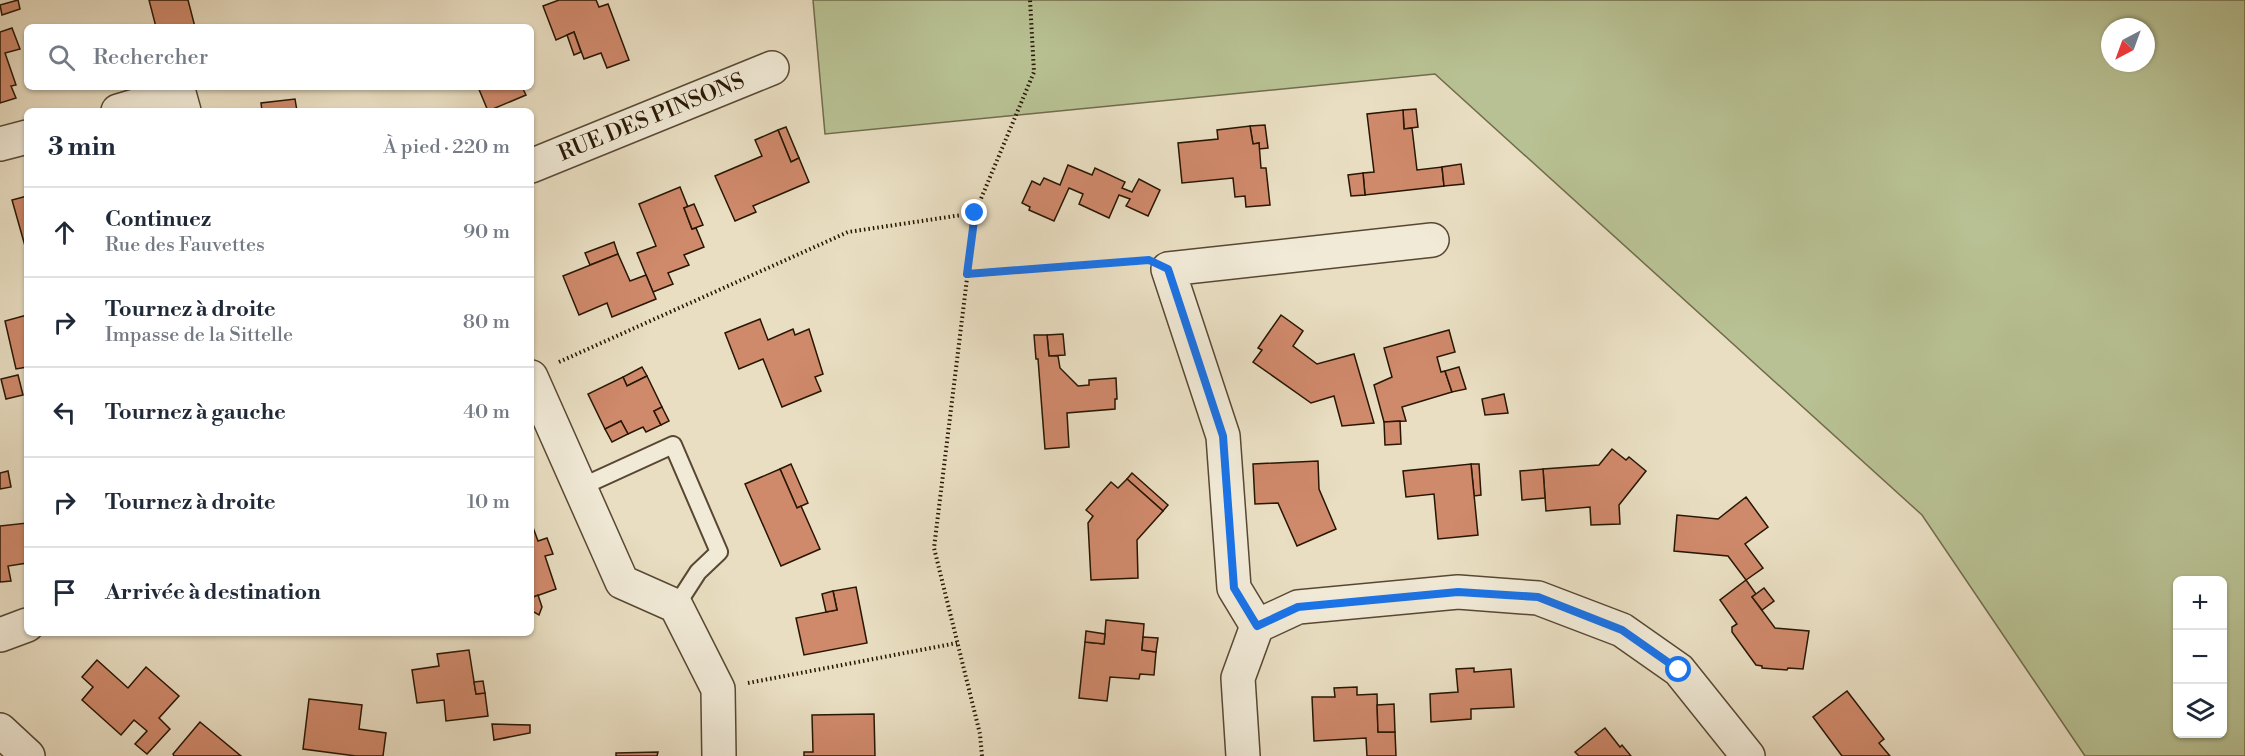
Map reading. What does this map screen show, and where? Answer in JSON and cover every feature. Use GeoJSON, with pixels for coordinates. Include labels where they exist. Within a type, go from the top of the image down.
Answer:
{"type":"FeatureCollection","features":[{"type":"Feature","properties":{"kind":"street","name":"RUE DES PINSONS"},"geometry":{"type":"LineString","coordinates":[[534,165],[772,68]]}},
{"type":"Feature","properties":{"kind":"street"},"geometry":{"type":"LineString","coordinates":[[128,108],[179,93],[183,108]]}},
{"type":"Feature","properties":{"kind":"street"},"geometry":{"type":"LineString","coordinates":[[0,144],[24,138]]}},
{"type":"Feature","properties":{"kind":"street"},"geometry":{"type":"LineString","coordinates":[[1257,626],[1234,588],[1223,436],[1168,269],[1432,240]]}},
{"type":"Feature","properties":{"kind":"street"},"geometry":{"type":"LineString","coordinates":[[542,371],[581,487],[622,582],[676,606],[718,689],[719,756]]}},
{"type":"Feature","properties":{"kind":"street"},"geometry":{"type":"LineString","coordinates":[[1243,756],[1238,678],[1257,626],[1298,607],[1458,592],[1538,597],[1622,630],[1679,670],[1748,756]]}},
{"type":"Feature","properties":{"kind":"street"},"geometry":{"type":"LineString","coordinates":[[0,635],[24,626]]}},
{"type":"Feature","properties":{"kind":"lane"},"geometry":{"type":"LineString","coordinates":[[581,487],[672,445],[719,552],[698,572],[676,606]]}},
{"type":"Feature","properties":{"kind":"path"},"geometry":{"type":"LineString","coordinates":[[982,756],[980,734],[934,548],[975,213],[1034,72],[1030,0]]}},
{"type":"Feature","properties":{"kind":"path"},"geometry":{"type":"LineString","coordinates":[[542,371],[848,232],[975,213]]}},
{"type":"Feature","properties":{"kind":"path"},"geometry":{"type":"LineString","coordinates":[[967,274],[1149,260],[1168,269]]}},
{"type":"Feature","properties":{"kind":"path"},"geometry":{"type":"LineString","coordinates":[[718,689],[957,643]]}},
{"type":"Feature","properties":{"kind":"green space"},"geometry":{"type":"Polygon","coordinates":[[[813,0],[2245,0],[2245,756],[2085,756],[1922,515],[1435,74],[825,134],[813,0]]]}},
{"type":"Feature","properties":{"kind":"building"},"geometry":{"type":"Polygon","coordinates":[[[18,0],[20,9],[2,15],[0,5],[18,0]]]}},
{"type":"Feature","properties":{"kind":"building"},"geometry":{"type":"Polygon","coordinates":[[[149,0],[188,0],[194,24],[155,24],[149,0]]]}},
{"type":"Feature","properties":{"kind":"building"},"geometry":{"type":"Polygon","coordinates":[[[559,0],[596,0],[599,7],[608,4],[629,60],[607,68],[601,53],[584,59],[574,32],[556,40],[543,6],[559,0]]]}},
{"type":"Feature","properties":{"kind":"building"},"geometry":{"type":"Polygon","coordinates":[[[12,28],[20,49],[5,53],[16,85],[11,86],[16,98],[0,103],[0,32],[12,28]]]}},
{"type":"Feature","properties":{"kind":"building"},"geometry":{"type":"Polygon","coordinates":[[[574,32],[581,52],[574,55],[567,35],[574,32]]]}},
{"type":"Feature","properties":{"kind":"building"},"geometry":{"type":"Polygon","coordinates":[[[479,90],[524,90],[526,95],[495,108],[487,108],[479,90]]]}},
{"type":"Feature","properties":{"kind":"building"},"geometry":{"type":"Polygon","coordinates":[[[295,99],[296,108],[262,108],[261,103],[295,99]]]}},
{"type":"Feature","properties":{"kind":"building"},"geometry":{"type":"Polygon","coordinates":[[[1416,109],[1418,127],[1404,129],[1403,110],[1416,109]]]}},
{"type":"Feature","properties":{"kind":"building"},"geometry":{"type":"Polygon","coordinates":[[[1403,110],[1404,129],[1412,128],[1417,170],[1442,167],[1444,186],[1365,195],[1363,173],[1374,172],[1367,114],[1403,110]]]}},
{"type":"Feature","properties":{"kind":"building"},"geometry":{"type":"Polygon","coordinates":[[[1265,125],[1268,148],[1259,149],[1259,143],[1253,144],[1250,126],[1265,125]]]}},
{"type":"Feature","properties":{"kind":"building"},"geometry":{"type":"Polygon","coordinates":[[[1250,126],[1253,144],[1259,143],[1261,168],[1266,168],[1270,205],[1246,207],[1245,196],[1235,197],[1233,178],[1182,183],[1178,143],[1218,139],[1217,130],[1250,126]]]}},
{"type":"Feature","properties":{"kind":"building"},"geometry":{"type":"Polygon","coordinates":[[[786,127],[799,158],[791,162],[778,130],[786,127]]]}},
{"type":"Feature","properties":{"kind":"building"},"geometry":{"type":"Polygon","coordinates":[[[778,130],[791,162],[799,158],[809,182],[753,206],[756,212],[735,221],[715,176],[762,156],[755,140],[778,130]]]}},
{"type":"Feature","properties":{"kind":"building"},"geometry":{"type":"Polygon","coordinates":[[[1461,164],[1464,184],[1444,186],[1442,167],[1461,164]]]}},
{"type":"Feature","properties":{"kind":"building"},"geometry":{"type":"Polygon","coordinates":[[[1068,165],[1092,175],[1095,168],[1125,182],[1122,188],[1132,192],[1139,179],[1160,190],[1148,216],[1126,206],[1130,199],[1119,195],[1109,218],[1079,204],[1083,194],[1069,188],[1054,221],[1029,210],[1030,207],[1022,203],[1032,181],[1040,185],[1044,178],[1060,185],[1068,165]]]}},
{"type":"Feature","properties":{"kind":"building"},"geometry":{"type":"Polygon","coordinates":[[[1363,173],[1365,195],[1351,196],[1348,175],[1363,173]]]}},
{"type":"Feature","properties":{"kind":"building"},"geometry":{"type":"Polygon","coordinates":[[[680,187],[688,207],[684,208],[692,229],[696,228],[704,247],[684,255],[689,265],[668,273],[673,284],[653,292],[637,253],[656,246],[639,204],[680,187]]]}},
{"type":"Feature","properties":{"kind":"building"},"geometry":{"type":"Polygon","coordinates":[[[24,197],[24,242],[12,200],[24,197]]]}},
{"type":"Feature","properties":{"kind":"building"},"geometry":{"type":"Polygon","coordinates":[[[694,204],[703,225],[692,229],[684,208],[694,204]]]}},
{"type":"Feature","properties":{"kind":"building"},"geometry":{"type":"Polygon","coordinates":[[[614,242],[618,254],[590,265],[585,253],[614,242]]]}},
{"type":"Feature","properties":{"kind":"building"},"geometry":{"type":"Polygon","coordinates":[[[618,254],[630,281],[646,275],[656,299],[612,317],[607,303],[579,315],[563,276],[618,254]]]}},
{"type":"Feature","properties":{"kind":"building"},"geometry":{"type":"Polygon","coordinates":[[[1281,315],[1303,331],[1293,346],[1317,364],[1354,354],[1374,423],[1342,426],[1334,396],[1311,403],[1253,362],[1262,350],[1258,348],[1281,315]]]}},
{"type":"Feature","properties":{"kind":"building"},"geometry":{"type":"Polygon","coordinates":[[[24,316],[24,368],[16,369],[5,321],[24,316]]]}},
{"type":"Feature","properties":{"kind":"building"},"geometry":{"type":"Polygon","coordinates":[[[760,319],[768,340],[793,329],[795,335],[809,329],[823,374],[815,377],[821,391],[782,407],[763,359],[739,369],[725,333],[760,319]]]}},
{"type":"Feature","properties":{"kind":"building"},"geometry":{"type":"Polygon","coordinates":[[[1449,330],[1455,352],[1437,357],[1441,372],[1445,371],[1452,392],[1402,407],[1406,421],[1384,422],[1374,385],[1392,377],[1384,348],[1449,330]]]}},
{"type":"Feature","properties":{"kind":"building"},"geometry":{"type":"Polygon","coordinates":[[[1063,334],[1065,355],[1049,356],[1047,335],[1063,334]]]}},
{"type":"Feature","properties":{"kind":"building"},"geometry":{"type":"Polygon","coordinates":[[[1034,335],[1047,335],[1049,356],[1058,356],[1060,368],[1078,386],[1089,385],[1089,380],[1116,378],[1115,409],[1067,413],[1069,447],[1045,449],[1034,335]]]}},
{"type":"Feature","properties":{"kind":"building"},"geometry":{"type":"Polygon","coordinates":[[[642,367],[647,376],[627,386],[623,377],[642,367]]]}},
{"type":"Feature","properties":{"kind":"building"},"geometry":{"type":"Polygon","coordinates":[[[1459,367],[1466,389],[1452,392],[1445,371],[1459,367]]]}},
{"type":"Feature","properties":{"kind":"building"},"geometry":{"type":"Polygon","coordinates":[[[18,375],[23,395],[6,399],[1,379],[18,375]]]}},
{"type":"Feature","properties":{"kind":"building"},"geometry":{"type":"Polygon","coordinates":[[[647,376],[662,407],[654,411],[661,425],[646,432],[643,427],[628,434],[621,421],[605,429],[588,394],[623,377],[627,386],[647,376]]]}},
{"type":"Feature","properties":{"kind":"building"},"geometry":{"type":"Polygon","coordinates":[[[1504,394],[1508,413],[1485,415],[1482,399],[1504,394]]]}},
{"type":"Feature","properties":{"kind":"building"},"geometry":{"type":"Polygon","coordinates":[[[662,407],[669,421],[661,425],[654,411],[662,407]]]}},
{"type":"Feature","properties":{"kind":"building"},"geometry":{"type":"Polygon","coordinates":[[[621,421],[628,434],[612,442],[605,429],[621,421]]]}},
{"type":"Feature","properties":{"kind":"building"},"geometry":{"type":"Polygon","coordinates":[[[1400,421],[1401,444],[1385,445],[1384,422],[1400,421]]]}},
{"type":"Feature","properties":{"kind":"building"},"geometry":{"type":"Polygon","coordinates":[[[1612,449],[1626,460],[1629,457],[1646,471],[1619,505],[1620,524],[1591,525],[1590,507],[1546,511],[1543,469],[1599,465],[1612,449]]]}},
{"type":"Feature","properties":{"kind":"building"},"geometry":{"type":"Polygon","coordinates":[[[1318,461],[1319,489],[1336,529],[1297,546],[1278,503],[1255,504],[1253,464],[1318,461]]]}},
{"type":"Feature","properties":{"kind":"building"},"geometry":{"type":"Polygon","coordinates":[[[791,464],[808,503],[797,508],[780,469],[791,464]]]}},
{"type":"Feature","properties":{"kind":"building"},"geometry":{"type":"Polygon","coordinates":[[[1471,464],[1479,464],[1481,495],[1474,496],[1471,464]]]}},
{"type":"Feature","properties":{"kind":"building"},"geometry":{"type":"Polygon","coordinates":[[[1471,464],[1478,535],[1438,539],[1434,494],[1406,497],[1403,471],[1471,464]]]}},
{"type":"Feature","properties":{"kind":"building"},"geometry":{"type":"Polygon","coordinates":[[[780,469],[797,508],[801,506],[820,549],[781,566],[745,484],[780,469]]]}},
{"type":"Feature","properties":{"kind":"building"},"geometry":{"type":"Polygon","coordinates":[[[1543,469],[1545,498],[1522,500],[1520,471],[1543,469]]]}},
{"type":"Feature","properties":{"kind":"building"},"geometry":{"type":"Polygon","coordinates":[[[8,471],[11,487],[0,489],[0,473],[8,471]]]}},
{"type":"Feature","properties":{"kind":"building"},"geometry":{"type":"Polygon","coordinates":[[[1132,473],[1168,505],[1163,511],[1127,479],[1132,473]]]}},
{"type":"Feature","properties":{"kind":"building"},"geometry":{"type":"Polygon","coordinates":[[[1127,479],[1163,511],[1137,540],[1138,578],[1091,580],[1088,523],[1093,516],[1086,510],[1111,482],[1118,488],[1127,479]]]}},
{"type":"Feature","properties":{"kind":"building"},"geometry":{"type":"Polygon","coordinates":[[[1746,497],[1768,527],[1745,544],[1763,568],[1746,580],[1728,556],[1674,551],[1677,515],[1718,519],[1746,497]]]}},
{"type":"Feature","properties":{"kind":"building"},"geometry":{"type":"Polygon","coordinates":[[[24,523],[24,563],[8,566],[11,581],[0,582],[0,526],[24,523]]]}},
{"type":"Feature","properties":{"kind":"building"},"geometry":{"type":"Polygon","coordinates":[[[534,530],[538,541],[547,538],[553,554],[545,556],[556,589],[534,597],[534,530]]]}},
{"type":"Feature","properties":{"kind":"building"},"geometry":{"type":"Polygon","coordinates":[[[1746,580],[1756,594],[1752,597],[1775,628],[1809,631],[1803,669],[1762,668],[1756,665],[1732,632],[1732,627],[1737,624],[1720,600],[1746,580]]]}},
{"type":"Feature","properties":{"kind":"building"},"geometry":{"type":"Polygon","coordinates":[[[856,587],[867,643],[804,655],[796,618],[837,610],[833,591],[856,587]]]}},
{"type":"Feature","properties":{"kind":"building"},"geometry":{"type":"Polygon","coordinates":[[[1764,588],[1774,601],[1762,610],[1752,597],[1764,588]]]}},
{"type":"Feature","properties":{"kind":"building"},"geometry":{"type":"Polygon","coordinates":[[[833,591],[837,610],[826,612],[822,594],[833,591]]]}},
{"type":"Feature","properties":{"kind":"building"},"geometry":{"type":"Polygon","coordinates":[[[538,595],[542,607],[539,615],[534,612],[534,597],[538,595]]]}},
{"type":"Feature","properties":{"kind":"building"},"geometry":{"type":"Polygon","coordinates":[[[1106,620],[1144,624],[1142,650],[1156,652],[1154,675],[1140,674],[1139,679],[1110,677],[1107,701],[1079,698],[1085,642],[1104,644],[1106,620]]]}},
{"type":"Feature","properties":{"kind":"building"},"geometry":{"type":"Polygon","coordinates":[[[1086,631],[1105,634],[1104,644],[1085,642],[1086,631]]]}},
{"type":"Feature","properties":{"kind":"building"},"geometry":{"type":"Polygon","coordinates":[[[1143,637],[1158,638],[1156,652],[1142,650],[1143,637]]]}},
{"type":"Feature","properties":{"kind":"building"},"geometry":{"type":"Polygon","coordinates":[[[469,650],[476,694],[485,693],[488,716],[446,721],[444,700],[417,703],[412,670],[439,666],[437,654],[469,650]]]}},
{"type":"Feature","properties":{"kind":"building"},"geometry":{"type":"Polygon","coordinates":[[[97,660],[128,688],[146,667],[179,696],[159,718],[170,729],[147,754],[135,744],[147,731],[134,720],[121,735],[82,700],[93,687],[82,677],[97,660]]]}},
{"type":"Feature","properties":{"kind":"building"},"geometry":{"type":"Polygon","coordinates":[[[1474,668],[1474,672],[1511,669],[1514,707],[1471,709],[1471,719],[1431,722],[1430,694],[1458,692],[1456,669],[1474,668]]]}},
{"type":"Feature","properties":{"kind":"building"},"geometry":{"type":"Polygon","coordinates":[[[483,681],[485,693],[476,694],[474,682],[483,681]]]}},
{"type":"Feature","properties":{"kind":"building"},"geometry":{"type":"Polygon","coordinates":[[[1357,687],[1357,695],[1377,694],[1378,732],[1395,732],[1396,756],[1367,756],[1366,738],[1314,741],[1312,697],[1335,697],[1334,688],[1357,687]]]}},
{"type":"Feature","properties":{"kind":"building"},"geometry":{"type":"Polygon","coordinates":[[[1847,691],[1884,739],[1879,743],[1890,756],[1842,756],[1813,717],[1847,691]]]}},
{"type":"Feature","properties":{"kind":"building"},"geometry":{"type":"Polygon","coordinates":[[[309,699],[362,705],[359,729],[386,733],[383,756],[356,756],[303,749],[309,699]]]}},
{"type":"Feature","properties":{"kind":"building"},"geometry":{"type":"Polygon","coordinates":[[[1394,704],[1395,732],[1378,732],[1377,705],[1394,704]]]}},
{"type":"Feature","properties":{"kind":"building"},"geometry":{"type":"Polygon","coordinates":[[[874,714],[875,756],[804,756],[804,752],[813,752],[812,715],[874,714]]]}},
{"type":"Feature","properties":{"kind":"building"},"geometry":{"type":"Polygon","coordinates":[[[200,722],[241,756],[174,756],[173,754],[200,722]]]}},
{"type":"Feature","properties":{"kind":"building"},"geometry":{"type":"Polygon","coordinates":[[[492,724],[530,725],[530,733],[494,740],[492,724]]]}},
{"type":"Feature","properties":{"kind":"building"},"geometry":{"type":"Polygon","coordinates":[[[1605,728],[1620,747],[1622,745],[1631,756],[1579,756],[1575,752],[1605,728]]]}},
{"type":"Feature","properties":{"kind":"building"},"geometry":{"type":"Polygon","coordinates":[[[658,752],[657,756],[616,756],[616,753],[658,752]]]}},
{"type":"Feature","properties":{"kind":"route"},"geometry":{"type":"LineString","coordinates":[[975,213],[967,274],[1149,260],[1168,269],[1223,436],[1234,588],[1257,626],[1298,607],[1458,592],[1538,597],[1622,630],[1679,670]]}}]}
